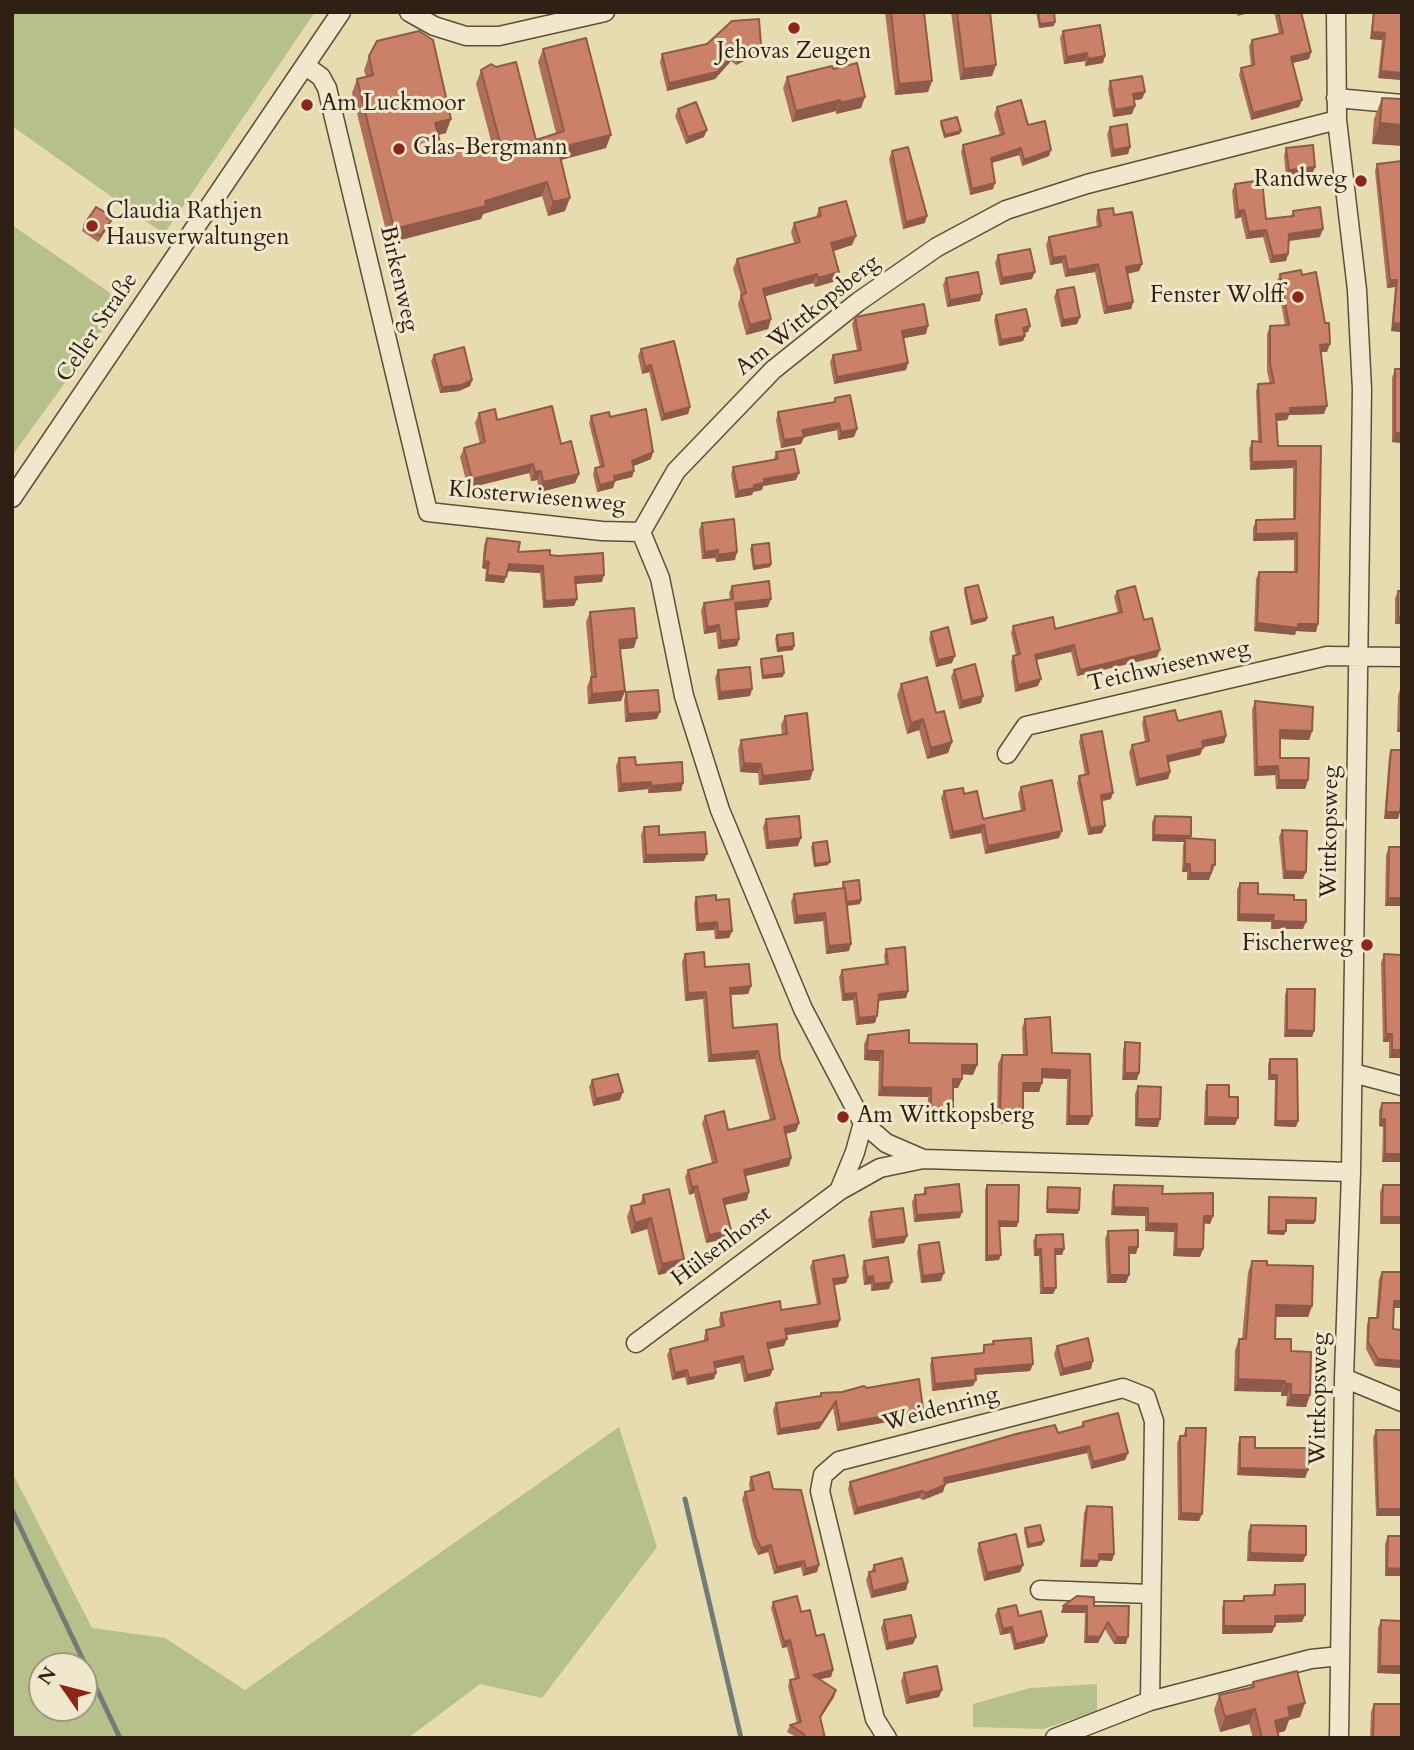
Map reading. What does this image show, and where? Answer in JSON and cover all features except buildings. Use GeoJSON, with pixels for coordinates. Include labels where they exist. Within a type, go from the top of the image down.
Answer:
{"type":"FeatureCollection","features":[{"type":"Feature","properties":{"kind":"street","name":"Celler Straße"},"geometry":{"type":"LineString","coordinates":[[12,498],[341,12]]}},
{"type":"Feature","properties":{"kind":"street"},"geometry":{"type":"LineString","coordinates":[[409,12],[434,26],[466,36],[499,36],[605,12]]}},
{"type":"Feature","properties":{"kind":"street","name":"Wittkopsweg"},"geometry":{"type":"LineString","coordinates":[[1336,12],[1337,120],[1357,290],[1362,390],[1353,1073],[1344,1377],[1339,1738]]}},
{"type":"Feature","properties":{"kind":"street","name":"Birkenweg"},"geometry":{"type":"LineString","coordinates":[[306,66],[324,83],[428,512]]}},
{"type":"Feature","properties":{"kind":"street"},"geometry":{"type":"LineString","coordinates":[[1336,98],[1402,104]]}},
{"type":"Feature","properties":{"kind":"street","name":"Am Wittkopsberg"},"geometry":{"type":"LineString","coordinates":[[641,532],[676,471],[773,370],[858,302],[937,247],[1006,210],[1087,184],[1337,120]]}},
{"type":"Feature","properties":{"kind":"street","name":"Klosterwiesenweg"},"geometry":{"type":"LineString","coordinates":[[428,512],[602,531],[641,532]]}},
{"type":"Feature","properties":{"kind":"street"},"geometry":{"type":"LineString","coordinates":[[641,532],[660,578],[684,696],[720,810],[803,1009],[863,1123],[886,1143],[923,1159],[1351,1172]]}},
{"type":"Feature","properties":{"kind":"street","name":"Teichwiesenweg"},"geometry":{"type":"LineString","coordinates":[[1007,754],[1026,726],[1327,656],[1358,656]]}},
{"type":"Feature","properties":{"kind":"street"},"geometry":{"type":"LineString","coordinates":[[1358,656],[1402,657]]}},
{"type":"Feature","properties":{"kind":"street"},"geometry":{"type":"LineString","coordinates":[[1353,1073],[1402,1086]]}},
{"type":"Feature","properties":{"kind":"street"},"geometry":{"type":"LineString","coordinates":[[839,1191],[855,1152],[863,1123]]}},
{"type":"Feature","properties":{"kind":"street","name":"Hülsenhorst"},"geometry":{"type":"LineString","coordinates":[[636,1343],[839,1191],[880,1168],[923,1159]]}},
{"type":"Feature","properties":{"kind":"street"},"geometry":{"type":"LineString","coordinates":[[1344,1377],[1402,1402]]}},
{"type":"Feature","properties":{"kind":"street","name":"Weidenring"},"geometry":{"type":"LineString","coordinates":[[887,1738],[875,1719],[820,1491],[823,1475],[839,1461],[1123,1388],[1146,1397],[1154,1421],[1150,1701]]}},
{"type":"Feature","properties":{"kind":"street"},"geometry":{"type":"LineString","coordinates":[[1040,1591],[1151,1594]]}},
{"type":"Feature","properties":{"kind":"street"},"geometry":{"type":"LineString","coordinates":[[1055,1738],[1150,1701],[1311,1659],[1340,1657]]}},
{"type":"Feature","properties":{"kind":"green space"},"geometry":{"type":"Polygon","coordinates":[[[12,12],[315,12],[164,234],[12,126],[12,12]]]}},
{"type":"Feature","properties":{"kind":"green space"},"geometry":{"type":"Polygon","coordinates":[[[12,225],[123,302],[12,456],[12,225]]]}},
{"type":"Feature","properties":{"kind":"green space"},"geometry":{"type":"Polygon","coordinates":[[[619,1427],[657,1547],[542,1698],[480,1684],[408,1738],[12,1738],[12,1472],[92,1628],[165,1638],[245,1690],[619,1427]]]}},
{"type":"Feature","properties":{"kind":"green space"},"geometry":{"type":"Polygon","coordinates":[[[1097,1684],[1097,1711],[1043,1729],[973,1727],[973,1704],[1030,1688],[1097,1684]]]}},
{"type":"Feature","properties":{"kind":"waterway"},"geometry":{"type":"LineString","coordinates":[[685,1499],[741,1738]]}},
{"type":"Feature","properties":{"kind":"waterway"},"geometry":{"type":"LineString","coordinates":[[12,1510],[120,1738]]}},
{"type":"Feature","properties":{"kind":"place","name":"Jehovas Zeugen"},"geometry":{"type":"Point","coordinates":[794,28]}},
{"type":"Feature","properties":{"kind":"place","name":"Am Luckmoor"},"geometry":{"type":"Point","coordinates":[307,105]}},
{"type":"Feature","properties":{"kind":"place","name":"Glas-Bergmann"},"geometry":{"type":"Point","coordinates":[399,149]}},
{"type":"Feature","properties":{"kind":"place","name":"Randweg"},"geometry":{"type":"Point","coordinates":[1361,181]}},
{"type":"Feature","properties":{"kind":"place","name":"Claudia Rathjen Hausverwaltungen"},"geometry":{"type":"Point","coordinates":[92,226]}},
{"type":"Feature","properties":{"kind":"place","name":"Fenster Wolff"},"geometry":{"type":"Point","coordinates":[1298,297]}},
{"type":"Feature","properties":{"kind":"place","name":"Fischerweg"},"geometry":{"type":"Point","coordinates":[1367,945]}},
{"type":"Feature","properties":{"kind":"place","name":"Am Wittkopsberg"},"geometry":{"type":"Point","coordinates":[843,1117]}}]}
